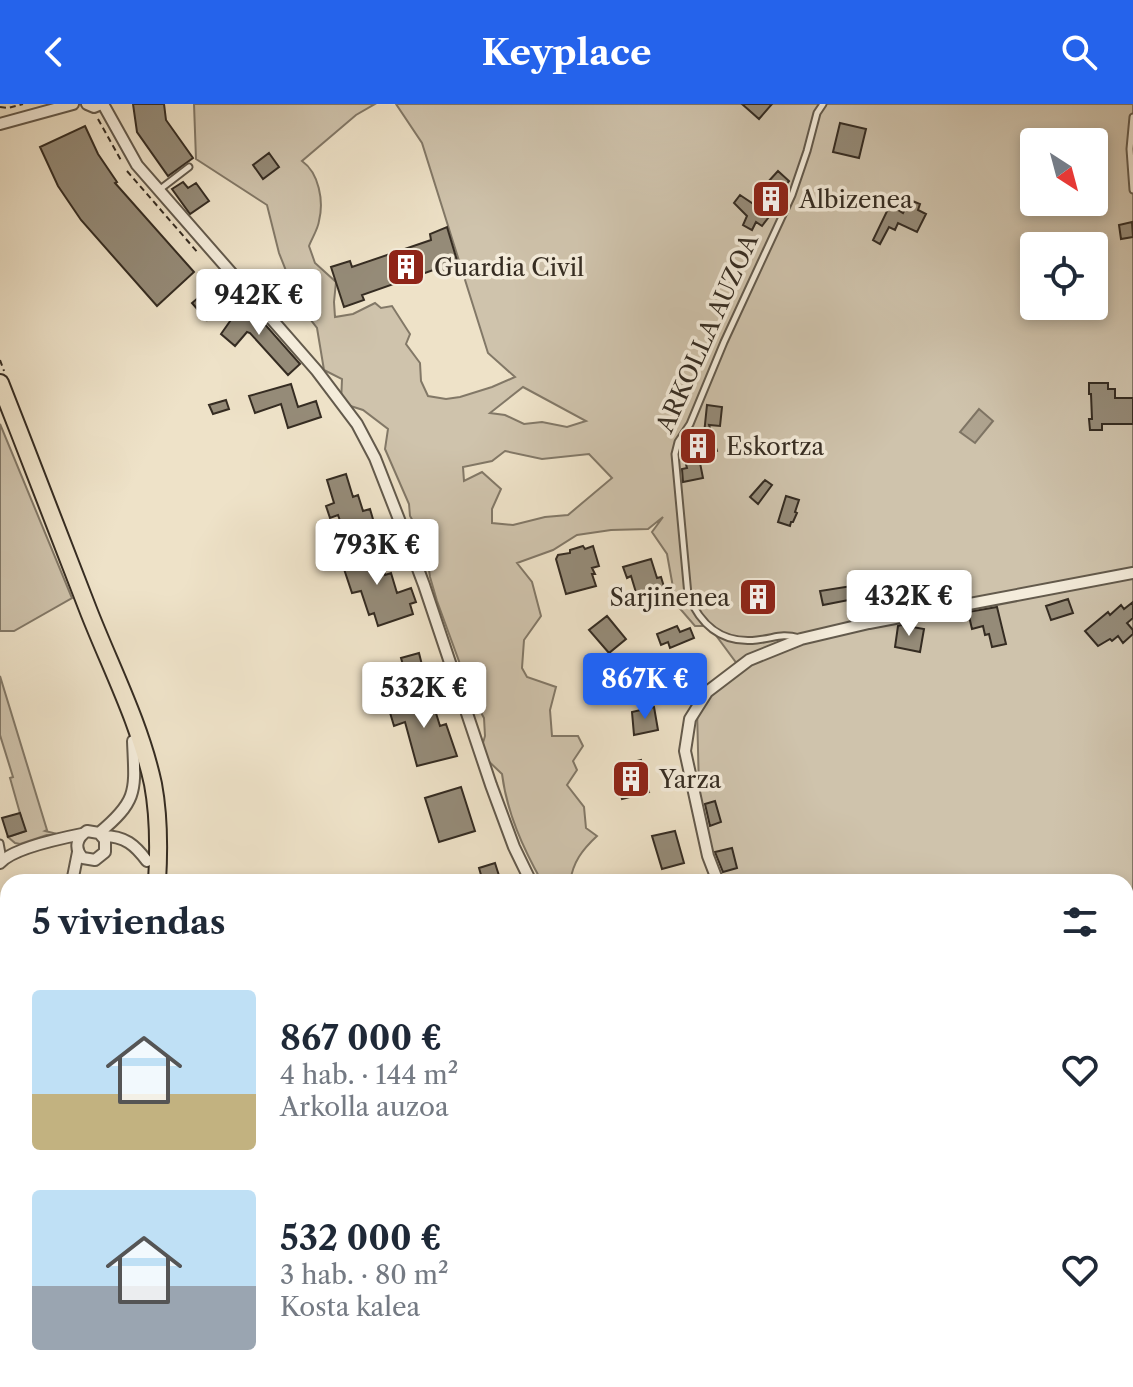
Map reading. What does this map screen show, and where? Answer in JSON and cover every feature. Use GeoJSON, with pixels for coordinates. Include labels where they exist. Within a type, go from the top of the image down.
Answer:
{"type":"FeatureCollection","features":[{"type":"Feature","properties":{"kind":"main road"},"geometry":{"type":"LineString","coordinates":[[0,383],[146,756],[153,785],[158,835],[152,874]]}},
{"type":"Feature","properties":{"kind":"main road"},"geometry":{"type":"LineString","coordinates":[[106,655],[133,741],[143,786],[147,861],[152,874]]}},
{"type":"Feature","properties":{"kind":"street"},"geometry":{"type":"LineString","coordinates":[[0,124],[73,104]]}},
{"type":"Feature","properties":{"kind":"street"},"geometry":{"type":"LineString","coordinates":[[87,104],[94,107],[102,104],[137,165],[307,359],[357,424],[375,458],[419,572],[491,785],[527,874]]}},
{"type":"Feature","properties":{"kind":"street","name":"ARKOLLA AUZOA"},"geometry":{"type":"LineString","coordinates":[[715,874],[708,856],[685,751],[690,719],[707,692],[749,660],[801,639],[869,623],[1133,573]]}},
{"type":"Feature","properties":{"kind":"street"},"geometry":{"type":"LineString","coordinates":[[101,834],[118,817],[132,796],[135,776],[133,741]]}},
{"type":"Feature","properties":{"kind":"street"},"geometry":{"type":"LineString","coordinates":[[1,864],[11,854],[87,831],[125,839],[147,861]]}},
{"type":"Feature","properties":{"kind":"street"},"geometry":{"type":"LineString","coordinates":[[74,874],[77,843],[82,834]]}},
{"type":"Feature","properties":{"kind":"street"},"geometry":{"type":"LineString","coordinates":[[78,852],[87,860],[99,859],[106,848],[101,834]]}},
{"type":"Feature","properties":{"kind":"lane","name":"ARKOLLA AUZOA"},"geometry":{"type":"LineString","coordinates":[[801,639],[786,634],[755,640],[732,639],[711,630],[694,608],[688,595],[675,454],[792,195],[817,113],[823,104]]}},
{"type":"Feature","properties":{"kind":"lane"},"geometry":{"type":"LineString","coordinates":[[1133,117],[1130,149],[1133,190]]}},
{"type":"Feature","properties":{"kind":"lane"},"geometry":{"type":"LineString","coordinates":[[159,191],[189,167]]}},
{"type":"Feature","properties":{"kind":"lane"},"geometry":{"type":"LineString","coordinates":[[0,843],[1,864]]}},
{"type":"Feature","properties":{"kind":"path"},"geometry":{"type":"LineString","coordinates":[[0,107],[23,104]]}},
{"type":"Feature","properties":{"kind":"shaded area"},"geometry":{"type":"Polygon","coordinates":[[[194,104],[375,104],[356,115],[302,161],[313,173],[320,196],[318,224],[309,246],[315,263],[336,282],[335,317],[353,314],[375,303],[381,308],[392,306],[410,334],[406,344],[420,363],[421,381],[428,396],[446,399],[460,397],[515,377],[488,353],[422,143],[396,104],[1133,104],[1133,874],[716,874],[699,790],[697,709],[740,668],[709,626],[695,626],[676,604],[667,554],[652,532],[663,517],[648,529],[577,535],[553,550],[517,563],[532,582],[541,616],[524,640],[522,668],[527,677],[556,687],[550,710],[552,736],[578,736],[583,746],[573,761],[577,770],[567,785],[584,807],[586,828],[597,836],[579,857],[572,874],[538,874],[517,830],[502,774],[480,753],[485,736],[484,718],[471,694],[437,601],[425,541],[410,516],[409,504],[385,449],[388,429],[363,410],[341,403],[342,379],[324,370],[317,328],[300,306],[279,253],[267,205],[196,159],[194,104]],[[523,387],[490,413],[505,415],[524,424],[542,422],[567,427],[586,421],[523,387]],[[505,451],[492,461],[463,467],[464,481],[482,472],[501,489],[492,509],[492,523],[513,525],[568,515],[612,478],[589,454],[542,459],[505,451]]]}},
{"type":"Feature","properties":{"kind":"shaded area"},"geometry":{"type":"Polygon","coordinates":[[[979,409],[993,421],[975,443],[960,432],[979,409]]]}},
{"type":"Feature","properties":{"kind":"shaded area"},"geometry":{"type":"Polygon","coordinates":[[[0,424],[72,598],[14,631],[0,631],[0,424]]]}},
{"type":"Feature","properties":{"kind":"shaded area"},"geometry":{"type":"Polygon","coordinates":[[[0,676],[45,831],[53,833],[20,844],[8,837],[25,831],[0,735],[0,676]]]}},
{"type":"Feature","properties":{"kind":"building"},"geometry":{"type":"Polygon","coordinates":[[[133,104],[164,104],[166,120],[193,158],[168,176],[137,132],[133,104]]]}},
{"type":"Feature","properties":{"kind":"building"},"geometry":{"type":"Polygon","coordinates":[[[742,104],[772,104],[759,119],[742,104]]]}},
{"type":"Feature","properties":{"kind":"building"},"geometry":{"type":"Polygon","coordinates":[[[840,123],[866,129],[859,158],[833,152],[840,123]]]}},
{"type":"Feature","properties":{"kind":"building"},"geometry":{"type":"Polygon","coordinates":[[[85,126],[115,183],[194,272],[157,306],[81,220],[58,186],[40,147],[85,126]]]}},
{"type":"Feature","properties":{"kind":"building"},"geometry":{"type":"Polygon","coordinates":[[[269,153],[279,167],[263,179],[253,165],[269,153]]]}},
{"type":"Feature","properties":{"kind":"building"},"geometry":{"type":"Polygon","coordinates":[[[778,171],[789,181],[780,192],[785,196],[762,226],[756,222],[752,230],[743,225],[747,216],[734,203],[740,195],[755,205],[778,171]]]}},
{"type":"Feature","properties":{"kind":"building"},"geometry":{"type":"Polygon","coordinates":[[[183,182],[188,188],[196,183],[209,201],[190,214],[172,189],[183,182]]]}},
{"type":"Feature","properties":{"kind":"building"},"geometry":{"type":"Polygon","coordinates":[[[910,200],[920,204],[918,210],[926,214],[917,232],[898,223],[895,230],[889,227],[880,244],[873,240],[890,205],[903,213],[910,200]]]}},
{"type":"Feature","properties":{"kind":"building"},"geometry":{"type":"Polygon","coordinates":[[[1132,222],[1133,237],[1121,239],[1119,225],[1132,222]]]}},
{"type":"Feature","properties":{"kind":"building","name":"Guardia Civil"},"geometry":{"type":"Polygon","coordinates":[[[447,227],[459,267],[441,274],[439,268],[362,295],[364,300],[344,307],[331,267],[350,261],[352,267],[431,240],[430,234],[447,227]]]}},
{"type":"Feature","properties":{"kind":"building"},"geometry":{"type":"Polygon","coordinates":[[[218,281],[232,298],[207,320],[192,303],[218,281]]]}},
{"type":"Feature","properties":{"kind":"building"},"geometry":{"type":"Polygon","coordinates":[[[247,304],[300,364],[288,375],[250,333],[247,332],[235,346],[221,334],[240,307],[242,309],[247,304]]]}},
{"type":"Feature","properties":{"kind":"building"},"geometry":{"type":"Polygon","coordinates":[[[1089,383],[1108,383],[1108,389],[1115,389],[1115,398],[1133,398],[1133,424],[1102,424],[1102,430],[1090,430],[1089,383]]]}},
{"type":"Feature","properties":{"kind":"building"},"geometry":{"type":"Polygon","coordinates":[[[291,384],[298,407],[316,401],[321,417],[288,428],[281,404],[255,413],[249,396],[291,384]]]}},
{"type":"Feature","properties":{"kind":"building"},"geometry":{"type":"Polygon","coordinates":[[[226,400],[229,409],[213,414],[209,405],[226,400]]]}},
{"type":"Feature","properties":{"kind":"building"},"geometry":{"type":"Polygon","coordinates":[[[707,405],[722,407],[720,426],[709,425],[717,451],[699,458],[703,478],[683,482],[682,469],[687,468],[683,444],[687,439],[704,434],[707,405]]]}},
{"type":"Feature","properties":{"kind":"building"},"geometry":{"type":"Polygon","coordinates":[[[346,474],[353,497],[358,495],[363,511],[370,509],[375,526],[345,535],[338,515],[330,518],[326,506],[334,503],[327,480],[346,474]]]}},
{"type":"Feature","properties":{"kind":"building"},"geometry":{"type":"Polygon","coordinates":[[[765,480],[772,485],[758,504],[750,497],[765,480]]]}},
{"type":"Feature","properties":{"kind":"building"},"geometry":{"type":"Polygon","coordinates":[[[786,496],[799,500],[790,526],[778,522],[786,496]]]}},
{"type":"Feature","properties":{"kind":"building"},"geometry":{"type":"Polygon","coordinates":[[[376,546],[385,575],[391,573],[397,593],[411,588],[416,602],[410,604],[413,614],[378,626],[374,613],[369,615],[361,591],[352,593],[340,557],[376,546]]]}},
{"type":"Feature","properties":{"kind":"building"},"geometry":{"type":"Polygon","coordinates":[[[583,546],[585,549],[593,546],[599,566],[592,568],[596,586],[566,594],[556,559],[558,555],[583,546]]]}},
{"type":"Feature","properties":{"kind":"building"},"geometry":{"type":"Polygon","coordinates":[[[651,559],[665,590],[638,599],[631,576],[627,578],[623,567],[651,559]]]}},
{"type":"Feature","properties":{"kind":"building"},"geometry":{"type":"Polygon","coordinates":[[[862,585],[864,597],[823,605],[820,591],[862,585]]]}},
{"type":"Feature","properties":{"kind":"building","name":"Sarjiñenea"},"geometry":{"type":"Polygon","coordinates":[[[742,587],[776,589],[774,610],[740,605],[742,587]]]}},
{"type":"Feature","properties":{"kind":"building"},"geometry":{"type":"Polygon","coordinates":[[[1068,599],[1073,613],[1051,620],[1046,606],[1068,599]]]}},
{"type":"Feature","properties":{"kind":"building"},"geometry":{"type":"Polygon","coordinates":[[[1133,602],[1133,618],[1127,623],[1133,634],[1123,643],[1118,636],[1098,646],[1085,631],[1108,612],[1110,615],[1121,605],[1124,609],[1133,602]]]}},
{"type":"Feature","properties":{"kind":"building"},"geometry":{"type":"Polygon","coordinates":[[[997,607],[1006,644],[992,647],[983,626],[972,629],[968,612],[997,607]]]}},
{"type":"Feature","properties":{"kind":"building"},"geometry":{"type":"Polygon","coordinates":[[[607,616],[626,639],[609,653],[589,630],[607,616]]]}},
{"type":"Feature","properties":{"kind":"building"},"geometry":{"type":"Polygon","coordinates":[[[677,626],[680,632],[690,628],[694,638],[670,648],[668,642],[661,645],[657,634],[677,626]]]}},
{"type":"Feature","properties":{"kind":"building"},"geometry":{"type":"Polygon","coordinates":[[[898,626],[924,629],[920,652],[895,647],[898,626]]]}},
{"type":"Feature","properties":{"kind":"building"},"geometry":{"type":"Polygon","coordinates":[[[419,653],[424,673],[408,678],[405,674],[401,675],[398,666],[403,665],[401,658],[419,653]]]}},
{"type":"Feature","properties":{"kind":"building"},"geometry":{"type":"Polygon","coordinates":[[[430,694],[440,726],[446,724],[457,756],[417,766],[405,722],[394,726],[388,706],[430,694]]]}},
{"type":"Feature","properties":{"kind":"building"},"geometry":{"type":"Polygon","coordinates":[[[654,707],[658,730],[634,735],[632,712],[654,707]]]}},
{"type":"Feature","properties":{"kind":"building","name":"Yarza"},"geometry":{"type":"Polygon","coordinates":[[[641,760],[649,792],[622,799],[614,767],[641,760]]]}},
{"type":"Feature","properties":{"kind":"building"},"geometry":{"type":"Polygon","coordinates":[[[461,787],[475,831],[439,842],[425,798],[461,787]]]}},
{"type":"Feature","properties":{"kind":"building"},"geometry":{"type":"Polygon","coordinates":[[[715,801],[721,822],[710,826],[705,804],[715,801]]]}},
{"type":"Feature","properties":{"kind":"building"},"geometry":{"type":"Polygon","coordinates":[[[20,813],[26,831],[8,837],[2,818],[20,813]]]}},
{"type":"Feature","properties":{"kind":"building"},"geometry":{"type":"Polygon","coordinates":[[[675,831],[684,863],[662,869],[652,836],[675,831]]]}},
{"type":"Feature","properties":{"kind":"building"},"geometry":{"type":"Polygon","coordinates":[[[732,848],[737,868],[723,872],[715,852],[732,848]]]}},
{"type":"Feature","properties":{"kind":"building"},"geometry":{"type":"Polygon","coordinates":[[[495,863],[498,874],[481,874],[479,868],[495,863]]]}},
{"type":"Feature","properties":{"kind":"place","name":"Albizenea"},"geometry":{"type":"Point","coordinates":[771,199]}},
{"type":"Feature","properties":{"kind":"place","name":"Guardia Civil"},"geometry":{"type":"Point","coordinates":[406,267]}},
{"type":"Feature","properties":{"kind":"place","name":"Eskortza"},"geometry":{"type":"Point","coordinates":[698,446]}},
{"type":"Feature","properties":{"kind":"place","name":"Sarjiñenea"},"geometry":{"type":"Point","coordinates":[758,597]}},
{"type":"Feature","properties":{"kind":"place","name":"Yarza"},"geometry":{"type":"Point","coordinates":[631,779]}}]}
